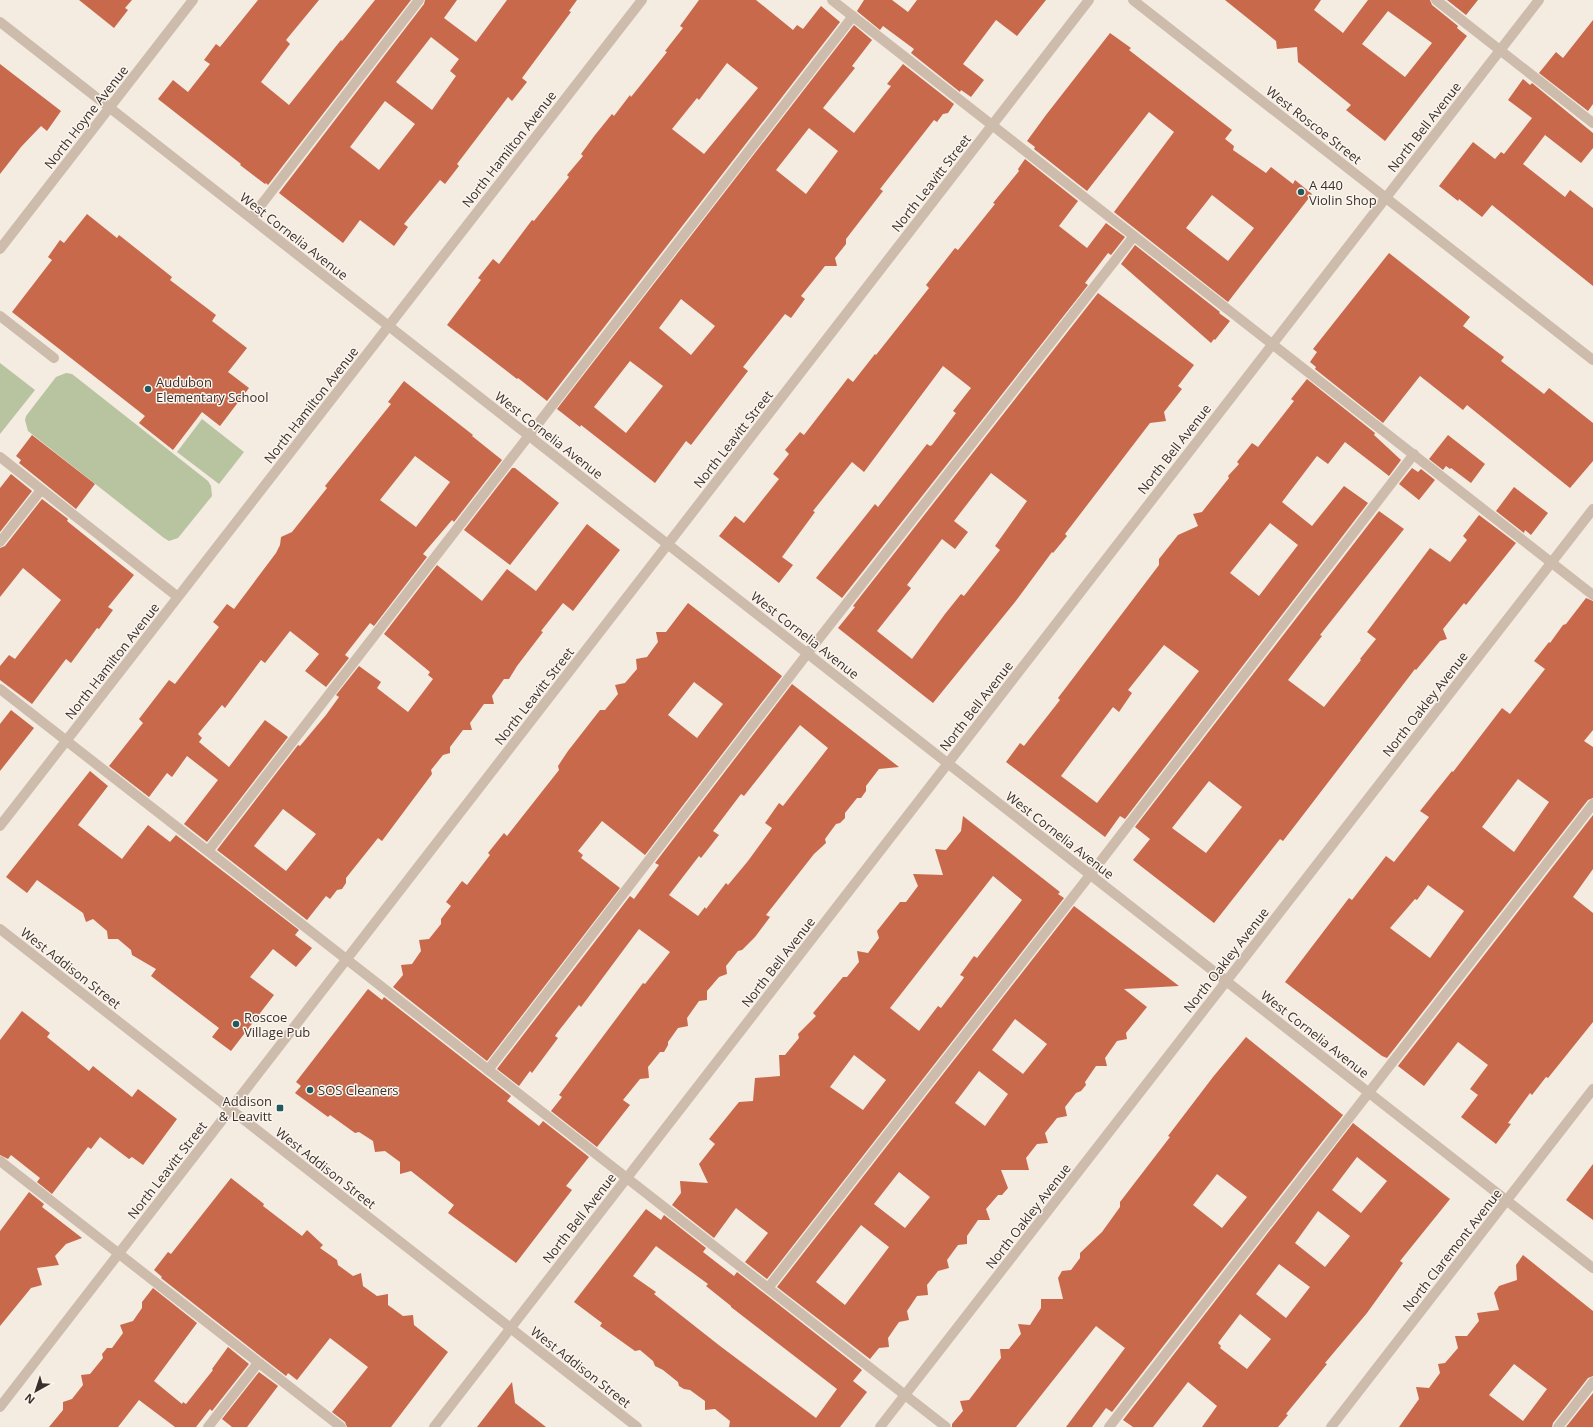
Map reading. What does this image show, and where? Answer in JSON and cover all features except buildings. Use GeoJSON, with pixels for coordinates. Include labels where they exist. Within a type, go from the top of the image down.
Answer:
{"type":"FeatureCollection","features":[{"type":"Feature","properties":{"kind":"street","name":"North Hoyne Avenue"},"geometry":{"type":"LineString","coordinates":[[0,249],[193,0]]}},
{"type":"Feature","properties":{"kind":"street"},"geometry":{"type":"LineString","coordinates":[[251,218],[418,0]]}},
{"type":"Feature","properties":{"kind":"street","name":"North Hamilton Avenue"},"geometry":{"type":"LineString","coordinates":[[0,826],[642,0]]}},
{"type":"Feature","properties":{"kind":"street"},"geometry":{"type":"LineString","coordinates":[[832,0],[1593,595]]}},
{"type":"Feature","properties":{"kind":"street","name":"North Leavitt Street"},"geometry":{"type":"LineString","coordinates":[[0,1407],[1089,0]]}},
{"type":"Feature","properties":{"kind":"street","name":"West Roscoe Street"},"geometry":{"type":"LineString","coordinates":[[1133,0],[1593,360]]}},
{"type":"Feature","properties":{"kind":"street"},"geometry":{"type":"LineString","coordinates":[[1436,0],[1593,123]]}},
{"type":"Feature","properties":{"kind":"street","name":"North Bell Avenue"},"geometry":{"type":"LineString","coordinates":[[434,1427],[1539,0]]}},
{"type":"Feature","properties":{"kind":"street"},"geometry":{"type":"LineString","coordinates":[[208,852],[528,435],[853,16]]}},
{"type":"Feature","properties":{"kind":"street","name":"West Cornelia Avenue"},"geometry":{"type":"LineString","coordinates":[[0,22],[1593,1268]]}},
{"type":"Feature","properties":{"kind":"street"},"geometry":{"type":"LineString","coordinates":[[488,1070],[807,654],[1134,236]]}},
{"type":"Feature","properties":{"kind":"street"},"geometry":{"type":"LineString","coordinates":[[0,316],[54,358]]}},
{"type":"Feature","properties":{"kind":"street"},"geometry":{"type":"LineString","coordinates":[[768,1288],[1090,875],[1414,454]]}},
{"type":"Feature","properties":{"kind":"street"},"geometry":{"type":"LineString","coordinates":[[0,457],[178,597]]}},
{"type":"Feature","properties":{"kind":"street"},"geometry":{"type":"LineString","coordinates":[[0,542],[41,490]]}},
{"type":"Feature","properties":{"kind":"street","name":"North Oakley Avenue"},"geometry":{"type":"LineString","coordinates":[[880,1427],[1593,509]]}},
{"type":"Feature","properties":{"kind":"street"},"geometry":{"type":"LineString","coordinates":[[0,689],[946,1427]]}},
{"type":"Feature","properties":{"kind":"street"},"geometry":{"type":"LineString","coordinates":[[1109,1427],[1593,804]]}},
{"type":"Feature","properties":{"kind":"street","name":"West Addison Street"},"geometry":{"type":"LineString","coordinates":[[0,929],[637,1427]]}},
{"type":"Feature","properties":{"kind":"street","name":"North Claremont Avenue"},"geometry":{"type":"LineString","coordinates":[[1331,1427],[1593,1089]]}},
{"type":"Feature","properties":{"kind":"street"},"geometry":{"type":"LineString","coordinates":[[0,1161],[341,1427]]}},
{"type":"Feature","properties":{"kind":"street"},"geometry":{"type":"LineString","coordinates":[[208,1427],[258,1362]]}},
{"type":"Feature","properties":{"kind":"street"},"geometry":{"type":"LineString","coordinates":[[1558,1427],[1593,1382]]}},
{"type":"Feature","properties":{"kind":"green space"},"geometry":{"type":"Polygon","coordinates":[[[0,363],[35,390],[0,434],[0,363]]]}},
{"type":"Feature","properties":{"kind":"green space"},"geometry":{"type":"Polygon","coordinates":[[[66,373],[72,374],[208,481],[211,486],[212,496],[178,538],[169,541],[164,538],[28,431],[25,420],[26,416],[56,377],[66,373]]]}},
{"type":"Feature","properties":{"kind":"green space"},"geometry":{"type":"Polygon","coordinates":[[[202,419],[244,452],[219,484],[177,452],[202,419]]]}},
{"type":"Feature","properties":{"kind":"place","name":"A 440 Violin Shop"},"geometry":{"type":"Point","coordinates":[1301,192]}},
{"type":"Feature","properties":{"kind":"place","name":"Audubon Elementary School"},"geometry":{"type":"Point","coordinates":[148,389]}},
{"type":"Feature","properties":{"kind":"place","name":"Roscoe Village Pub"},"geometry":{"type":"Point","coordinates":[236,1024]}},
{"type":"Feature","properties":{"kind":"place","name":"SOS Cleaners"},"geometry":{"type":"Point","coordinates":[310,1090]}},
{"type":"Feature","properties":{"kind":"place","name":"Addison & Leavitt"},"geometry":{"type":"Point","coordinates":[280,1108]}}]}
